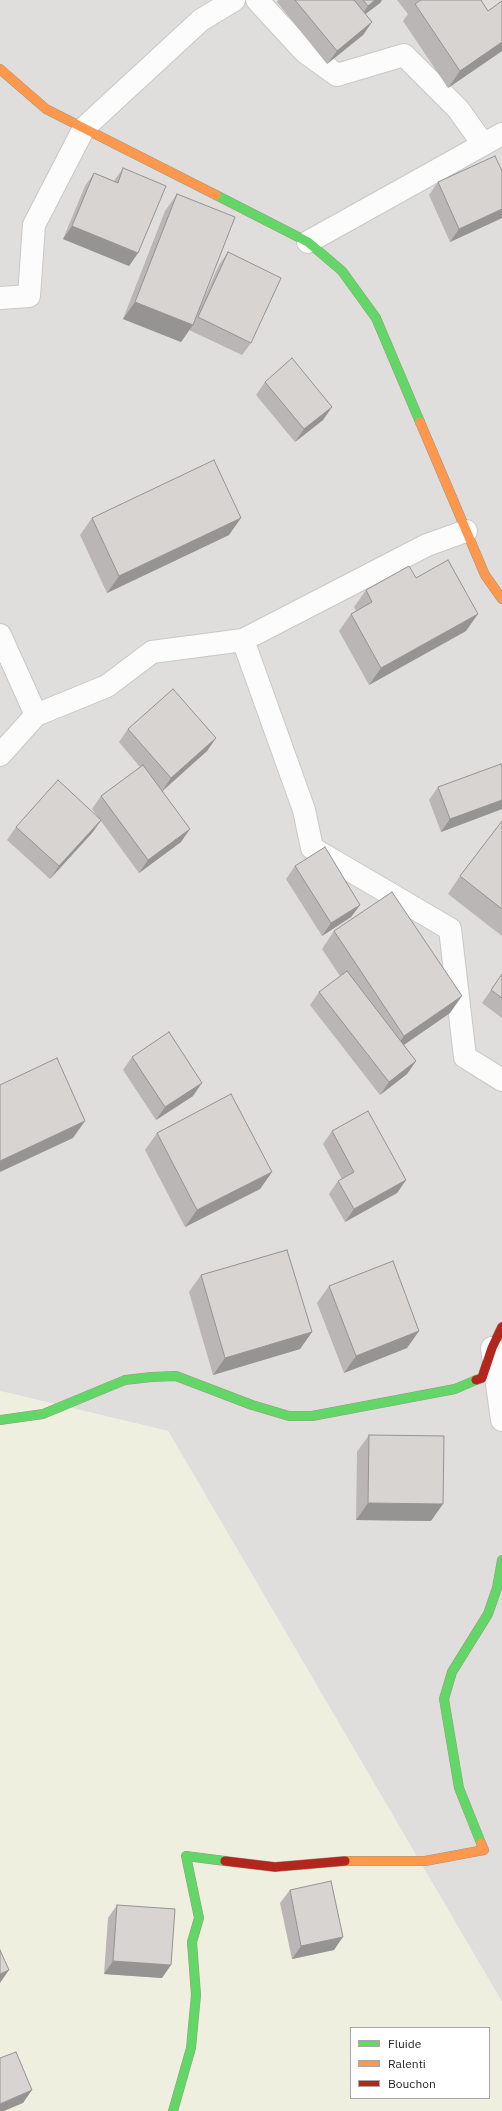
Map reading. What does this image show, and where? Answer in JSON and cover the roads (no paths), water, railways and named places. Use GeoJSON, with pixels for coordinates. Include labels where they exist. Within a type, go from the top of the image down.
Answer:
{"type":"FeatureCollection","features":[{"type":"Feature","properties":{"kind":"street"},"geometry":{"type":"LineString","coordinates":[[0,298],[29,296],[34,225],[84,128],[201,20],[234,0]]}},
{"type":"Feature","properties":{"kind":"street"},"geometry":{"type":"LineString","coordinates":[[257,0],[305,52],[337,75],[404,55],[458,109],[483,144]]}},
{"type":"Feature","properties":{"kind":"street"},"geometry":{"type":"LineString","coordinates":[[0,69],[46,109],[308,242],[342,271],[376,318],[485,575],[502,599]]}},
{"type":"Feature","properties":{"kind":"street"},"geometry":{"type":"LineString","coordinates":[[308,242],[502,134]]}},
{"type":"Feature","properties":{"kind":"street"},"geometry":{"type":"LineString","coordinates":[[0,755],[36,715],[107,686],[152,652],[244,640],[427,545],[466,531]]}},
{"type":"Feature","properties":{"kind":"street"},"geometry":{"type":"LineString","coordinates":[[0,635],[36,715]]}},
{"type":"Feature","properties":{"kind":"street"},"geometry":{"type":"LineString","coordinates":[[244,640],[304,810],[312,848],[450,929],[465,1057],[502,1080]]}},
{"type":"Feature","properties":{"kind":"street"},"geometry":{"type":"LineString","coordinates":[[0,1420],[44,1414],[125,1380],[176,1376],[252,1405],[289,1416],[312,1416],[455,1389],[482,1378],[492,1348],[502,1327]]}},
{"type":"Feature","properties":{"kind":"street"},"geometry":{"type":"LineString","coordinates":[[492,1348],[502,1420]]}},
{"type":"Feature","properties":{"kind":"street"},"geometry":{"type":"LineString","coordinates":[[173,2111],[191,2048],[196,1995],[192,1942],[199,1918],[186,1856],[275,1867],[358,1860],[425,1861],[484,1850],[459,1788],[444,1699],[452,1672],[488,1614],[497,1588],[502,1560]]}}]}
